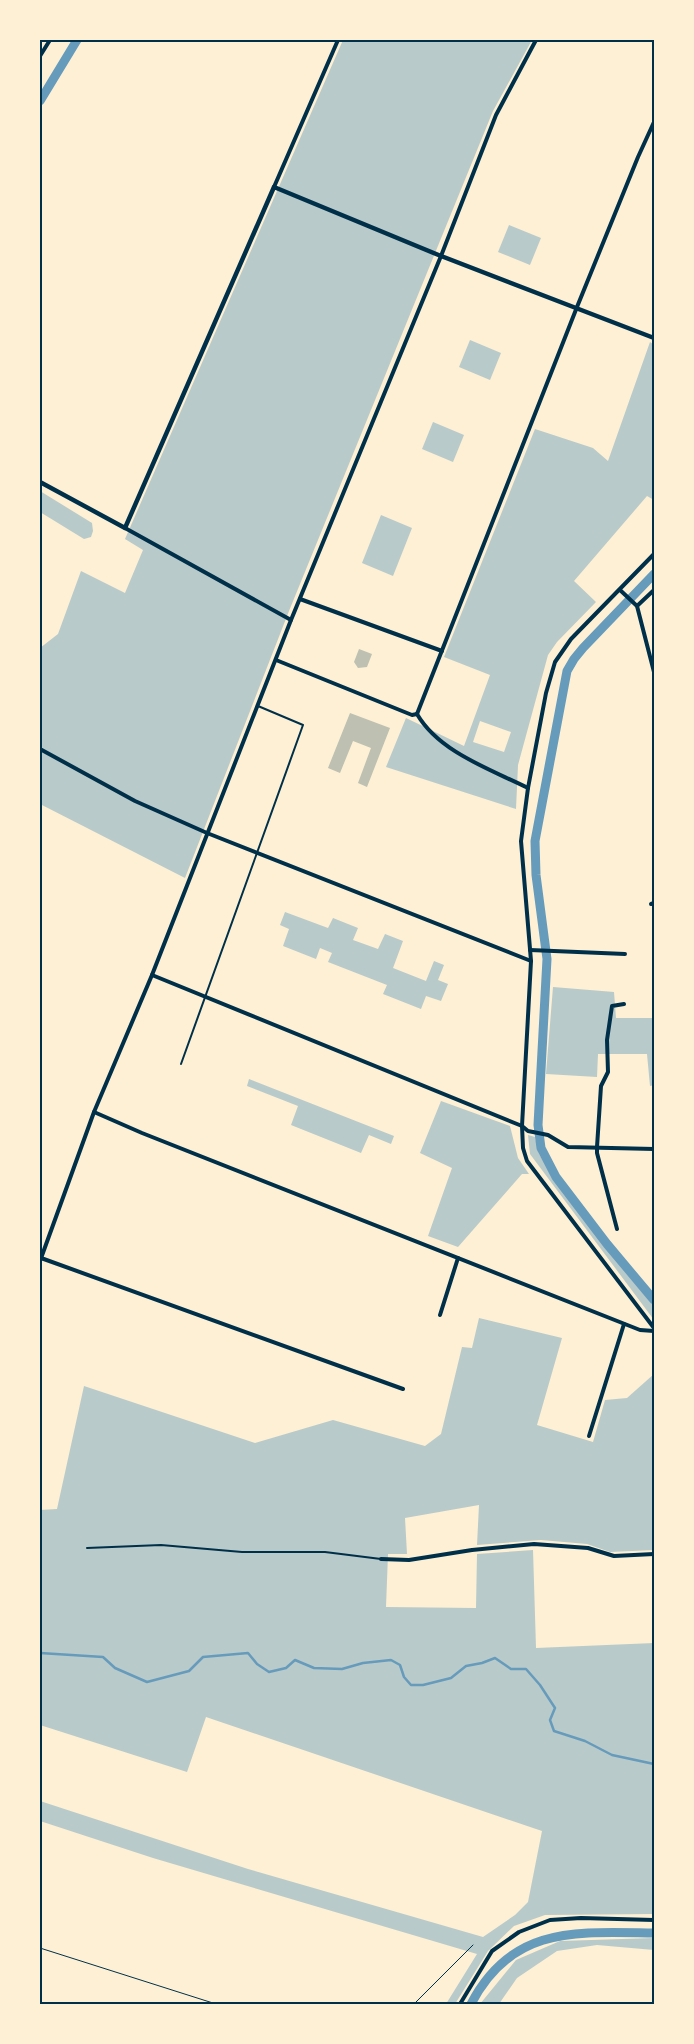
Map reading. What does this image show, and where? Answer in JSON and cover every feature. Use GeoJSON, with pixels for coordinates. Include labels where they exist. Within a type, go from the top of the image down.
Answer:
{"type":"FeatureCollection","features":[{"type":"Feature","properties":{"kind":"street"},"geometry":{"type":"LineString","coordinates":[[40,56],[50,40]]}},
{"type":"Feature","properties":{"kind":"street"},"geometry":{"type":"LineString","coordinates":[[125,528],[338,40]]}},
{"type":"Feature","properties":{"kind":"street"},"geometry":{"type":"LineString","coordinates":[[403,1389],[40,1259],[94,1112],[152,975],[291,620],[441,256],[496,115],[536,40]]}},
{"type":"Feature","properties":{"kind":"street"},"geometry":{"type":"LineString","coordinates":[[417,714],[577,307],[654,122]]}},
{"type":"Feature","properties":{"kind":"street"},"geometry":{"type":"LineString","coordinates":[[274,187],[441,256],[654,338]]}},
{"type":"Feature","properties":{"kind":"street"},"geometry":{"type":"LineString","coordinates":[[40,482],[291,620]]}},
{"type":"Feature","properties":{"kind":"street"},"geometry":{"type":"LineString","coordinates":[[654,554],[571,640],[555,662],[546,693],[528,788],[521,841],[531,961],[522,1126],[523,1148],[527,1160],[654,1330]]}},
{"type":"Feature","properties":{"kind":"street"},"geometry":{"type":"LineString","coordinates":[[620,590],[635,605],[654,672]]}},
{"type":"Feature","properties":{"kind":"street"},"geometry":{"type":"LineString","coordinates":[[635,605],[654,590]]}},
{"type":"Feature","properties":{"kind":"street"},"geometry":{"type":"LineString","coordinates":[[300,598],[442,651]]}},
{"type":"Feature","properties":{"kind":"street"},"geometry":{"type":"LineString","coordinates":[[276,660],[412,715],[417,714]]}},
{"type":"Feature","properties":{"kind":"street"},"geometry":{"type":"LineString","coordinates":[[417,714],[428,732],[476,765],[528,788]]}},
{"type":"Feature","properties":{"kind":"street"},"geometry":{"type":"LineString","coordinates":[[40,749],[135,800],[207,833],[531,961]]}},
{"type":"Feature","properties":{"kind":"street"},"geometry":{"type":"LineString","coordinates":[[530,950],[625,954]]}},
{"type":"Feature","properties":{"kind":"street"},"geometry":{"type":"LineString","coordinates":[[152,975],[205,995],[522,1126],[528,1132],[548,1135],[568,1147],[654,1149]]}},
{"type":"Feature","properties":{"kind":"street"},"geometry":{"type":"LineString","coordinates":[[617,1229],[597,1148],[601,1086],[608,1072],[607,1040],[612,1006],[624,1004]]}},
{"type":"Feature","properties":{"kind":"street"},"geometry":{"type":"LineString","coordinates":[[94,1112],[151,1137],[624,1324],[640,1330],[654,1330]]}},
{"type":"Feature","properties":{"kind":"street"},"geometry":{"type":"LineString","coordinates":[[440,1315],[458,1258]]}},
{"type":"Feature","properties":{"kind":"street"},"geometry":{"type":"LineString","coordinates":[[589,1436],[624,1324]]}},
{"type":"Feature","properties":{"kind":"street"},"geometry":{"type":"LineString","coordinates":[[380,1559],[409,1560],[472,1550],[534,1544],[588,1548],[614,1556],[654,1554]]}},
{"type":"Feature","properties":{"kind":"street"},"geometry":{"type":"LineString","coordinates":[[460,2004],[492,1950],[519,1932],[550,1920],[581,1918],[654,1920]]}},
{"type":"Feature","properties":{"kind":"lane"},"geometry":{"type":"LineString","coordinates":[[181,1064],[303,725],[258,706]]}},
{"type":"Feature","properties":{"kind":"lane"},"geometry":{"type":"LineString","coordinates":[[87,1548],[161,1545],[242,1552],[324,1552],[380,1559]]}},
{"type":"Feature","properties":{"kind":"path"},"geometry":{"type":"LineString","coordinates":[[414,2004],[474,1945]]}},
{"type":"Feature","properties":{"kind":"path"},"geometry":{"type":"LineString","coordinates":[[40,1948],[216,2004]]}},
{"type":"Feature","properties":{"kind":"shaded area"},"geometry":{"type":"Polygon","coordinates":[[[343,40],[532,40],[493,111],[289,611],[185,878],[40,804],[40,648],[58,634],[81,571],[125,593],[143,550],[125,539],[343,40]]]}},
{"type":"Feature","properties":{"kind":"shaded area"},"geometry":{"type":"Polygon","coordinates":[[[509,225],[541,238],[530,265],[498,252],[509,225]]]}},
{"type":"Feature","properties":{"kind":"shaded area"},"geometry":{"type":"Polygon","coordinates":[[[470,340],[501,353],[490,380],[459,367],[470,340]]]}},
{"type":"Feature","properties":{"kind":"shaded area"},"geometry":{"type":"Polygon","coordinates":[[[650,342],[654,345],[654,500],[647,496],[574,581],[596,602],[557,642],[548,655],[518,765],[516,809],[386,767],[406,718],[464,746],[490,675],[444,657],[535,429],[593,448],[608,461],[650,342]],[[480,721],[473,742],[504,752],[511,732],[480,721]]]}},
{"type":"Feature","properties":{"kind":"shaded area"},"geometry":{"type":"Polygon","coordinates":[[[433,422],[464,435],[453,462],[422,449],[433,422]]]}},
{"type":"Feature","properties":{"kind":"shaded area"},"geometry":{"type":"Polygon","coordinates":[[[40,491],[92,523],[93,531],[91,537],[84,539],[40,512],[40,491]]]}},
{"type":"Feature","properties":{"kind":"shaded area"},"geometry":{"type":"Polygon","coordinates":[[[381,515],[412,528],[393,576],[362,563],[381,515]]]}},
{"type":"Feature","properties":{"kind":"shaded area"},"geometry":{"type":"Polygon","coordinates":[[[285,912],[328,928],[333,918],[358,928],[353,940],[378,949],[385,934],[403,941],[393,968],[426,981],[434,961],[444,965],[438,980],[448,984],[441,1001],[426,996],[421,1009],[383,994],[387,985],[328,962],[332,953],[320,948],[316,959],[283,946],[289,929],[280,925],[285,912]]]}},
{"type":"Feature","properties":{"kind":"shaded area"},"geometry":{"type":"Polygon","coordinates":[[[553,987],[614,992],[616,1018],[654,1018],[654,1085],[650,1086],[647,1054],[598,1054],[597,1077],[546,1074],[553,987]]]}},
{"type":"Feature","properties":{"kind":"shaded area"},"geometry":{"type":"Polygon","coordinates":[[[249,1079],[394,1136],[391,1144],[369,1135],[361,1153],[291,1125],[298,1106],[247,1086],[249,1079]]]}},
{"type":"Feature","properties":{"kind":"shaded area"},"geometry":{"type":"Polygon","coordinates":[[[441,1101],[510,1126],[518,1158],[529,1174],[522,1174],[458,1247],[428,1236],[452,1168],[420,1153],[441,1101]]]}},
{"type":"Feature","properties":{"kind":"shaded area"},"geometry":{"type":"Polygon","coordinates":[[[528,1135],[535,1137],[539,1154],[557,1183],[654,1307],[654,1320],[530,1154],[528,1135]]]}},
{"type":"Feature","properties":{"kind":"shaded area"},"geometry":{"type":"Polygon","coordinates":[[[479,1318],[562,1338],[537,1425],[593,1442],[605,1400],[627,1398],[654,1374],[654,1550],[610,1552],[587,1544],[541,1540],[477,1545],[479,1505],[405,1518],[407,1554],[388,1554],[386,1607],[476,1608],[477,1554],[533,1550],[536,1648],[654,1643],[654,1914],[545,1915],[514,1926],[488,1951],[455,2004],[446,2004],[477,1954],[153,1858],[40,1821],[40,1801],[248,1869],[483,1937],[515,1915],[528,1902],[542,1831],[206,1717],[187,1772],[40,1725],[40,1510],[57,1509],[84,1386],[255,1443],[333,1420],[425,1446],[441,1434],[462,1347],[472,1348],[479,1318]]]}},
{"type":"Feature","properties":{"kind":"shaded area"},"geometry":{"type":"Polygon","coordinates":[[[654,1938],[654,1950],[597,1945],[557,1951],[517,1978],[499,2004],[480,2004],[516,1960],[560,1941],[654,1938]]]}},
{"type":"Feature","properties":{"kind":"building"},"geometry":{"type":"Polygon","coordinates":[[[359,649],[372,654],[367,667],[358,668],[354,662],[359,649]]]}},
{"type":"Feature","properties":{"kind":"building"},"geometry":{"type":"Polygon","coordinates":[[[350,713],[390,728],[367,787],[358,783],[371,748],[353,741],[340,773],[328,768],[350,713]]]}},
{"type":"Feature","properties":{"kind":"waterway"},"geometry":{"type":"LineString","coordinates":[[40,101],[77,40]]}},
{"type":"Feature","properties":{"kind":"waterway"},"geometry":{"type":"LineString","coordinates":[[654,574],[583,648],[567,671],[535,841],[536,875],[547,959],[538,1125],[541,1148],[556,1177],[607,1244],[654,1300]]}},
{"type":"Feature","properties":{"kind":"waterway"},"geometry":{"type":"LineString","coordinates":[[40,1653],[103,1657],[115,1668],[147,1682],[189,1671],[203,1657],[248,1653],[257,1664],[269,1672],[286,1668],[295,1660],[314,1668],[342,1669],[363,1663],[391,1660],[400,1665],[404,1677],[411,1685],[423,1685],[451,1678],[466,1666],[495,1658],[511,1669],[526,1669],[540,1685],[555,1708],[550,1720],[554,1731],[585,1741],[612,1755],[654,1764]]}},
{"type":"Feature","properties":{"kind":"waterway"},"geometry":{"type":"LineString","coordinates":[[471,2004],[487,1978],[506,1959],[527,1947],[549,1938],[573,1934],[654,1933]]}}]}
